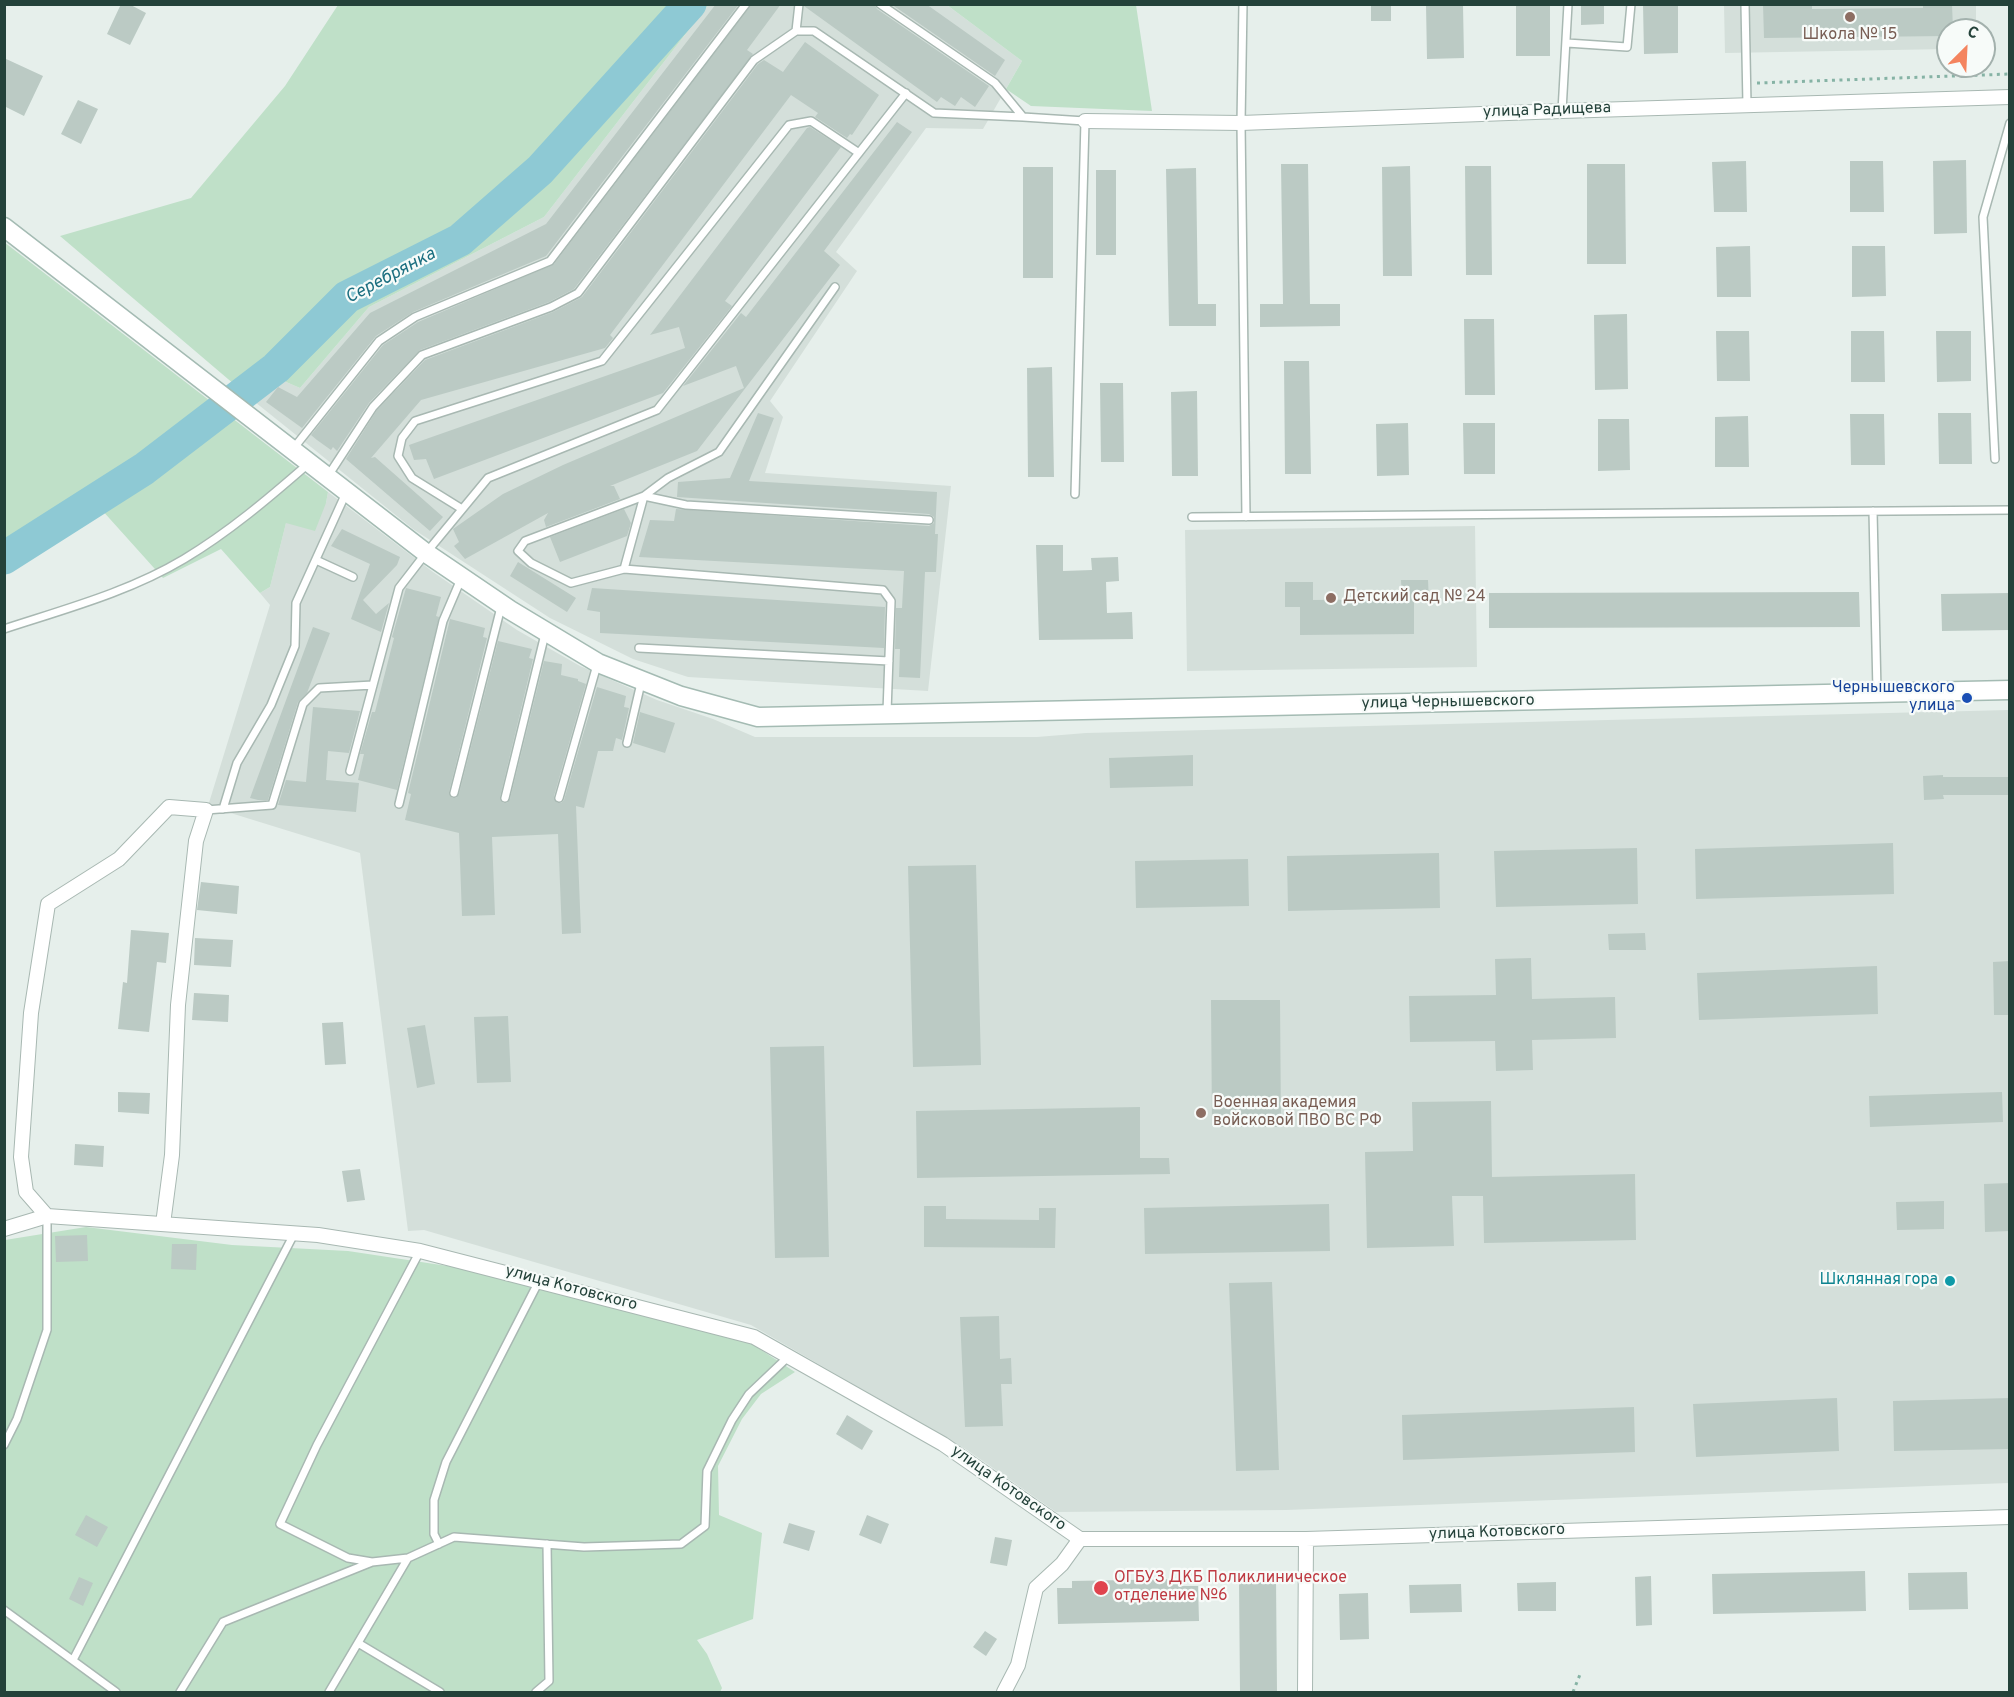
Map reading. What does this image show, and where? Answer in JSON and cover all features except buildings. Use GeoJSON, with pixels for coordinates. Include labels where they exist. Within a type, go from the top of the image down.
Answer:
{"type":"FeatureCollection","features":[{"type":"Feature","properties":{"kind":"street","name":"улица Радищева"},"geometry":{"type":"LineString","coordinates":[[1085,121],[1241,123],[2010,98]]}},
{"type":"Feature","properties":{"kind":"street","name":"улица Чернышевского"},"geometry":{"type":"LineString","coordinates":[[4,227],[426,553],[501,604],[598,663],[681,696],[758,717],[2010,690]]}},
{"type":"Feature","properties":{"kind":"street"},"geometry":{"type":"LineString","coordinates":[[4,1229],[47,1215],[26,1192],[21,1157],[31,1013],[48,904],[119,859],[169,807],[206,810],[196,841],[178,1005],[172,1155],[163,1224]]}},
{"type":"Feature","properties":{"kind":"street","name":"улица Котовского"},"geometry":{"type":"LineString","coordinates":[[47,1215],[318,1235],[420,1251],[754,1337],[943,1444],[1080,1539],[1306,1539],[2010,1517]]}},
{"type":"Feature","properties":{"kind":"street"},"geometry":{"type":"LineString","coordinates":[[1004,1692],[1018,1665],[1036,1588],[1062,1564],[1080,1539]]}},
{"type":"Feature","properties":{"kind":"street"},"geometry":{"type":"LineString","coordinates":[[1305,1692],[1306,1539]]}},
{"type":"Feature","properties":{"kind":"lane"},"geometry":{"type":"LineString","coordinates":[[290,447],[379,341],[415,317],[550,261],[746,4]]}},
{"type":"Feature","properties":{"kind":"lane"},"geometry":{"type":"LineString","coordinates":[[796,31],[799,4]]}},
{"type":"Feature","properties":{"kind":"lane"},"geometry":{"type":"LineString","coordinates":[[880,4],[995,83],[1023,117]]}},
{"type":"Feature","properties":{"kind":"lane"},"geometry":{"type":"LineString","coordinates":[[1243,4],[1241,123],[1246,516]]}},
{"type":"Feature","properties":{"kind":"lane"},"geometry":{"type":"LineString","coordinates":[[1562,111],[1568,4]]}},
{"type":"Feature","properties":{"kind":"lane"},"geometry":{"type":"LineString","coordinates":[[1567,43],[1627,47],[1631,4]]}},
{"type":"Feature","properties":{"kind":"lane"},"geometry":{"type":"LineString","coordinates":[[1745,4],[1748,105]]}},
{"type":"Feature","properties":{"kind":"lane"},"geometry":{"type":"LineString","coordinates":[[328,476],[373,406],[423,355],[551,307],[578,293],[754,60],[796,31],[814,31],[934,113],[1085,121],[1075,494]]}},
{"type":"Feature","properties":{"kind":"lane"},"geometry":{"type":"LineString","coordinates":[[350,771],[399,588],[462,509],[488,478],[657,410],[906,93]]}},
{"type":"Feature","properties":{"kind":"lane"},"geometry":{"type":"LineString","coordinates":[[462,509],[412,478],[398,456],[402,438],[415,421],[602,361],[789,124],[811,121],[859,153]]}},
{"type":"Feature","properties":{"kind":"lane"},"geometry":{"type":"LineString","coordinates":[[1995,459],[1983,217],[2010,123]]}},
{"type":"Feature","properties":{"kind":"lane"},"geometry":{"type":"LineString","coordinates":[[835,287],[719,452],[668,478],[644,496],[525,541],[518,551],[531,563],[571,583],[624,569],[883,590],[891,600],[887,715]]}},
{"type":"Feature","properties":{"kind":"lane"},"geometry":{"type":"LineString","coordinates":[[4,629],[114,593],[183,560],[249,514],[310,462]]}},
{"type":"Feature","properties":{"kind":"lane"},"geometry":{"type":"LineString","coordinates":[[223,809],[237,763],[271,705],[295,646],[296,603],[347,491]]}},
{"type":"Feature","properties":{"kind":"lane"},"geometry":{"type":"LineString","coordinates":[[644,496],[686,505],[929,520]]}},
{"type":"Feature","properties":{"kind":"lane"},"geometry":{"type":"LineString","coordinates":[[624,569],[644,496]]}},
{"type":"Feature","properties":{"kind":"lane"},"geometry":{"type":"LineString","coordinates":[[1192,517],[2010,510]]}},
{"type":"Feature","properties":{"kind":"lane"},"geometry":{"type":"LineString","coordinates":[[1873,511],[1878,693]]}},
{"type":"Feature","properties":{"kind":"lane"},"geometry":{"type":"LineString","coordinates":[[316,560],[353,577]]}},
{"type":"Feature","properties":{"kind":"lane"},"geometry":{"type":"LineString","coordinates":[[399,804],[443,621],[462,577]]}},
{"type":"Feature","properties":{"kind":"lane"},"geometry":{"type":"LineString","coordinates":[[454,793],[501,604]]}},
{"type":"Feature","properties":{"kind":"lane"},"geometry":{"type":"LineString","coordinates":[[505,798],[546,632]]}},
{"type":"Feature","properties":{"kind":"lane"},"geometry":{"type":"LineString","coordinates":[[639,648],[889,661]]}},
{"type":"Feature","properties":{"kind":"lane"},"geometry":{"type":"LineString","coordinates":[[559,798],[598,663]]}},
{"type":"Feature","properties":{"kind":"lane"},"geometry":{"type":"LineString","coordinates":[[627,743],[642,681]]}},
{"type":"Feature","properties":{"kind":"lane"},"geometry":{"type":"LineString","coordinates":[[206,810],[272,805],[303,704],[319,688],[373,685]]}},
{"type":"Feature","properties":{"kind":"lane"},"geometry":{"type":"LineString","coordinates":[[4,1445],[17,1419],[47,1330],[47,1215]]}},
{"type":"Feature","properties":{"kind":"lane"},"geometry":{"type":"LineString","coordinates":[[73,1660],[294,1234]]}},
{"type":"Feature","properties":{"kind":"lane"},"geometry":{"type":"LineString","coordinates":[[372,1562],[348,1558],[280,1524],[317,1445],[420,1251]]}},
{"type":"Feature","properties":{"kind":"lane"},"geometry":{"type":"LineString","coordinates":[[439,1544],[434,1534],[434,1500],[446,1462],[539,1281]]}},
{"type":"Feature","properties":{"kind":"lane"},"geometry":{"type":"LineString","coordinates":[[180,1692],[223,1622],[372,1562],[408,1558],[454,1537],[584,1547],[681,1544],[705,1526],[707,1471],[727,1430],[749,1394],[789,1356]]}},
{"type":"Feature","properties":{"kind":"lane"},"geometry":{"type":"LineString","coordinates":[[536,1692],[549,1680],[547,1544]]}},
{"type":"Feature","properties":{"kind":"lane"},"geometry":{"type":"LineString","coordinates":[[329,1692],[408,1558]]}},
{"type":"Feature","properties":{"kind":"lane"},"geometry":{"type":"LineString","coordinates":[[4,1610],[116,1692]]}},
{"type":"Feature","properties":{"kind":"lane"},"geometry":{"type":"LineString","coordinates":[[358,1643],[440,1692]]}},
{"type":"Feature","properties":{"kind":"path"},"geometry":{"type":"LineString","coordinates":[[1746,83],[2010,74]]}},
{"type":"Feature","properties":{"kind":"path"},"geometry":{"type":"LineString","coordinates":[[1573,1692],[1581,1672]]}},
{"type":"Feature","properties":{"kind":"shaded area"},"geometry":{"type":"Polygon","coordinates":[[[708,5],[947,5],[1022,61],[983,129],[926,128],[836,252],[857,271],[770,401],[783,417],[765,473],[951,486],[928,691],[688,677],[633,659],[550,618],[413,529],[255,402],[277,378],[300,388],[369,307],[544,217],[708,5]]]}},
{"type":"Feature","properties":{"kind":"shaded area","name":"Школа № 15"},"geometry":{"type":"Polygon","coordinates":[[[1724,5],[1976,5],[1976,18],[1936,18],[1936,49],[1725,53],[1724,5]]]}},
{"type":"Feature","properties":{"kind":"shaded area","name":"Военная академия войсковой ПВО ВС РФ"},"geometry":{"type":"Polygon","coordinates":[[[328,492],[433,572],[517,630],[580,666],[657,700],[713,719],[755,737],[1037,737],[1086,733],[2009,710],[2009,1483],[1286,1510],[1056,1512],[967,1450],[751,1325],[424,1230],[408,1231],[360,853],[208,806],[270,605],[260,593],[270,587],[286,523],[326,503],[328,492]]]}},
{"type":"Feature","properties":{"kind":"shaded area","name":"Детский сад № 24"},"geometry":{"type":"Polygon","coordinates":[[[1475,526],[1477,667],[1187,671],[1185,530],[1475,526]]]}},
{"type":"Feature","properties":{"kind":"green space"},"geometry":{"type":"Polygon","coordinates":[[[338,5],[708,5],[544,217],[369,307],[300,388],[277,378],[255,402],[60,236],[191,198],[285,86],[338,5]]]}},
{"type":"Feature","properties":{"kind":"green space"},"geometry":{"type":"Polygon","coordinates":[[[947,5],[1136,5],[1152,111],[1031,106],[1006,89],[1022,61],[947,5]]]}},
{"type":"Feature","properties":{"kind":"green space"},"geometry":{"type":"Polygon","coordinates":[[[4,242],[328,492],[315,531],[286,523],[270,587],[260,593],[221,549],[163,578],[101,509],[5,570],[4,242]]]}},
{"type":"Feature","properties":{"kind":"green space"},"geometry":{"type":"Polygon","coordinates":[[[86,1227],[232,1245],[348,1251],[461,1268],[752,1344],[795,1372],[761,1394],[742,1419],[718,1466],[719,1515],[762,1533],[753,1619],[697,1640],[707,1654],[722,1688],[720,1692],[5,1692],[5,1240],[86,1227]]]}},
{"type":"Feature","properties":{"kind":"waterway","name":"Серебрянка"},"geometry":{"type":"LineString","coordinates":[[4,558],[144,469],[276,368],[347,297],[460,240],[540,170],[690,4]]}},
{"type":"Feature","properties":{"kind":"place","name":"Школа № 15"},"geometry":{"type":"Point","coordinates":[1850,17]}},
{"type":"Feature","properties":{"kind":"place","name":"Детский сад № 24"},"geometry":{"type":"Point","coordinates":[1331,598]}},
{"type":"Feature","properties":{"kind":"place","name":"Чернышевского улица"},"geometry":{"type":"Point","coordinates":[1967,698]}},
{"type":"Feature","properties":{"kind":"place","name":"Военная академия войсковой ПВО ВС РФ"},"geometry":{"type":"Point","coordinates":[1201,1113]}},
{"type":"Feature","properties":{"kind":"place","name":"Шклянная гора"},"geometry":{"type":"Point","coordinates":[1950,1281]}},
{"type":"Feature","properties":{"kind":"place","name":"ОГБУЗ ДКБ Поликлиническое отделение №6"},"geometry":{"type":"Point","coordinates":[1101,1588]}}]}
